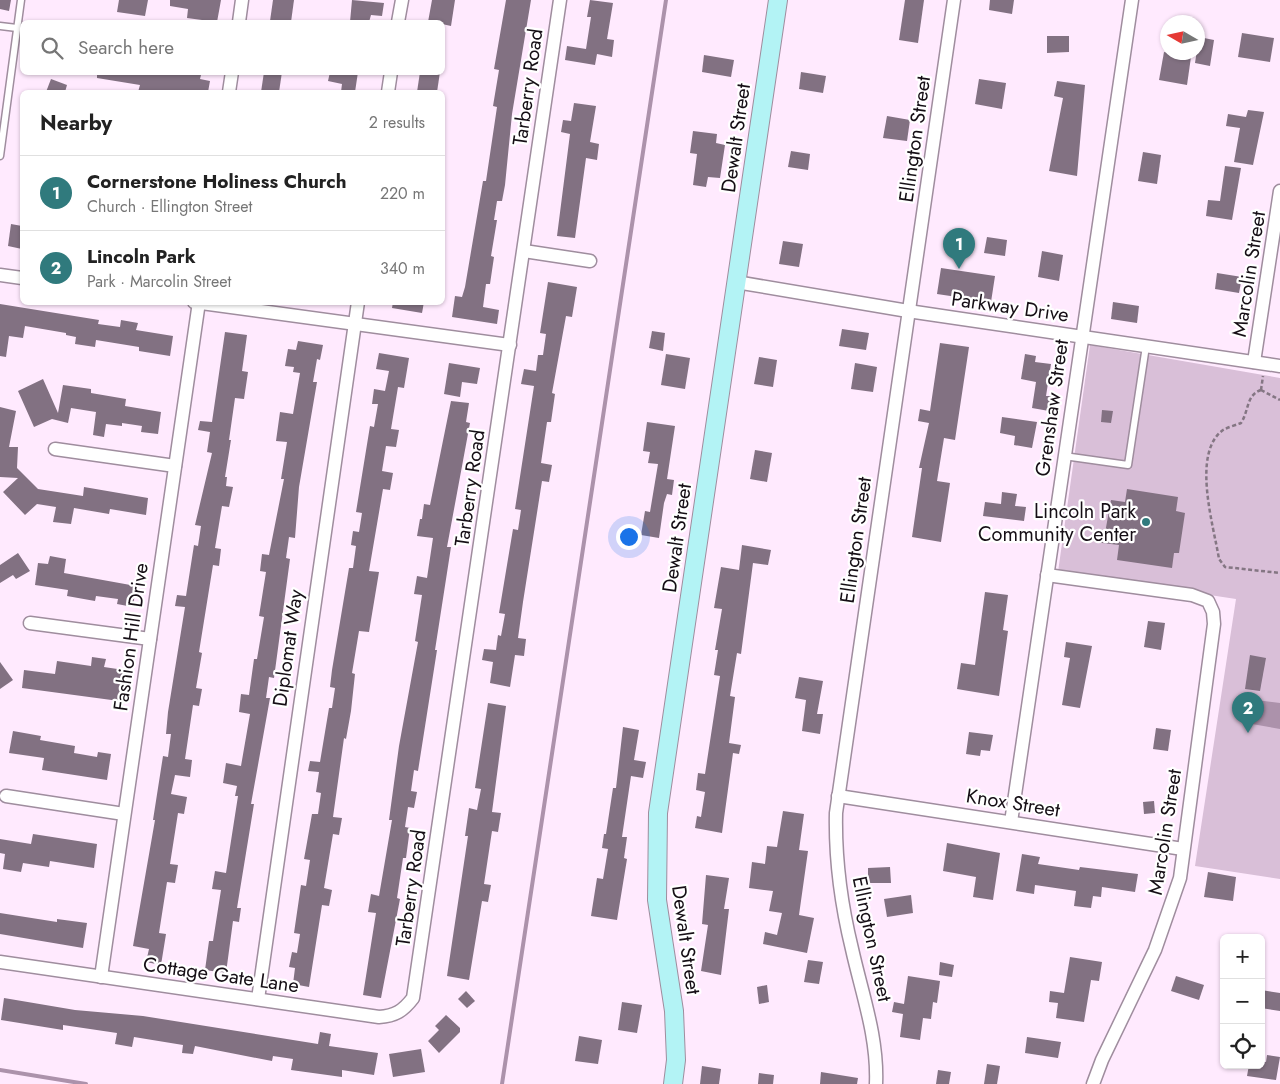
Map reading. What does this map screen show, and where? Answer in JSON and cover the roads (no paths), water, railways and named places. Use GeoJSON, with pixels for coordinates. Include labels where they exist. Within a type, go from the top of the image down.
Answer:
{"type":"FeatureCollection","features":[{"type":"Feature","properties":{"kind":"street"},"geometry":{"type":"LineString","coordinates":[[239,20],[242,0]]}},
{"type":"Feature","properties":{"kind":"street"},"geometry":{"type":"LineString","coordinates":[[398,20],[402,0]]}},
{"type":"Feature","properties":{"kind":"street","name":"Tarberry Road"},"geometry":{"type":"LineString","coordinates":[[416,981],[560,0]]}},
{"type":"Feature","properties":{"kind":"street","name":"Dewalt Street"},"geometry":{"type":"LineString","coordinates":[[674,1084],[676,1060],[674,1012],[657,900],[658,814],[778,0]]}},
{"type":"Feature","properties":{"kind":"street","name":"Ellington Street"},"geometry":{"type":"LineString","coordinates":[[876,1084],[872,1028],[852,948],[838,871],[836,841],[838,796],[954,0]]}},
{"type":"Feature","properties":{"kind":"street","name":"Grenshaw Street"},"geometry":{"type":"LineString","coordinates":[[1011,822],[1132,0]]}},
{"type":"Feature","properties":{"kind":"street"},"geometry":{"type":"LineString","coordinates":[[229,90],[232,75]]}},
{"type":"Feature","properties":{"kind":"street"},"geometry":{"type":"LineString","coordinates":[[388,90],[391,75]]}},
{"type":"Feature","properties":{"kind":"street","name":"Marcolin Street"},"geometry":{"type":"LineString","coordinates":[[1254,362],[1280,191]]}},
{"type":"Feature","properties":{"kind":"street"},"geometry":{"type":"LineString","coordinates":[[524,251],[590,261]]}},
{"type":"Feature","properties":{"kind":"street"},"geometry":{"type":"LineString","coordinates":[[0,275],[20,278]]}},
{"type":"Feature","properties":{"kind":"street","name":"Parkway Drive"},"geometry":{"type":"LineString","coordinates":[[736,282],[908,311],[1280,366]]}},
{"type":"Feature","properties":{"kind":"street","name":"Fashion Hill Drive"},"geometry":{"type":"LineString","coordinates":[[101,977],[197,305]]}},
{"type":"Feature","properties":{"kind":"street"},"geometry":{"type":"LineString","coordinates":[[213,305],[510,345]]}},
{"type":"Feature","properties":{"kind":"street","name":"Diplomat Way"},"geometry":{"type":"LineString","coordinates":[[258,1000],[358,305]]}},
{"type":"Feature","properties":{"kind":"street"},"geometry":{"type":"LineString","coordinates":[[55,449],[175,466]]}},
{"type":"Feature","properties":{"kind":"street","name":"Marcolin Street"},"geometry":{"type":"LineString","coordinates":[[1046,576],[1192,595],[1208,601],[1213,612],[1214,624],[1180,878],[1156,950],[1102,1060],[1093,1084]]}},
{"type":"Feature","properties":{"kind":"street"},"geometry":{"type":"LineString","coordinates":[[30,623],[150,639]]}},
{"type":"Feature","properties":{"kind":"street"},"geometry":{"type":"LineString","coordinates":[[6,796],[124,814]]}},
{"type":"Feature","properties":{"kind":"street","name":"Knox Street"},"geometry":{"type":"LineString","coordinates":[[838,796],[1183,849]]}},
{"type":"Feature","properties":{"kind":"street","name":"Cottage Gate Lane"},"geometry":{"type":"LineString","coordinates":[[0,962],[379,1017],[393,1016],[405,1008],[413,998],[416,981]]}},
{"type":"Feature","properties":{"kind":"lane"},"geometry":{"type":"LineString","coordinates":[[0,156],[21,0]]}},
{"type":"Feature","properties":{"kind":"lane"},"geometry":{"type":"LineString","coordinates":[[0,26],[17,28]]}},
{"type":"Feature","properties":{"kind":"lane"},"geometry":{"type":"LineString","coordinates":[[1064,456],[1128,465],[1146,346]]}},
{"type":"Feature","properties":{"kind":"waterway"},"geometry":{"type":"LineString","coordinates":[[502,1084],[666,0]]}},
{"type":"Feature","properties":{"kind":"waterway"},"geometry":{"type":"LineString","coordinates":[[0,1070],[86,1084]]}},
{"type":"Feature","properties":{"kind":"place","name":"Cornerstone Holiness Church"},"geometry":{"type":"Point","coordinates":[959,269]}},
{"type":"Feature","properties":{"kind":"place","name":"Lincoln Park Community Center"},"geometry":{"type":"Point","coordinates":[1146,522]}},
{"type":"Feature","properties":{"kind":"place","name":"Lincoln Park"},"geometry":{"type":"Point","coordinates":[1248,733]}}]}
